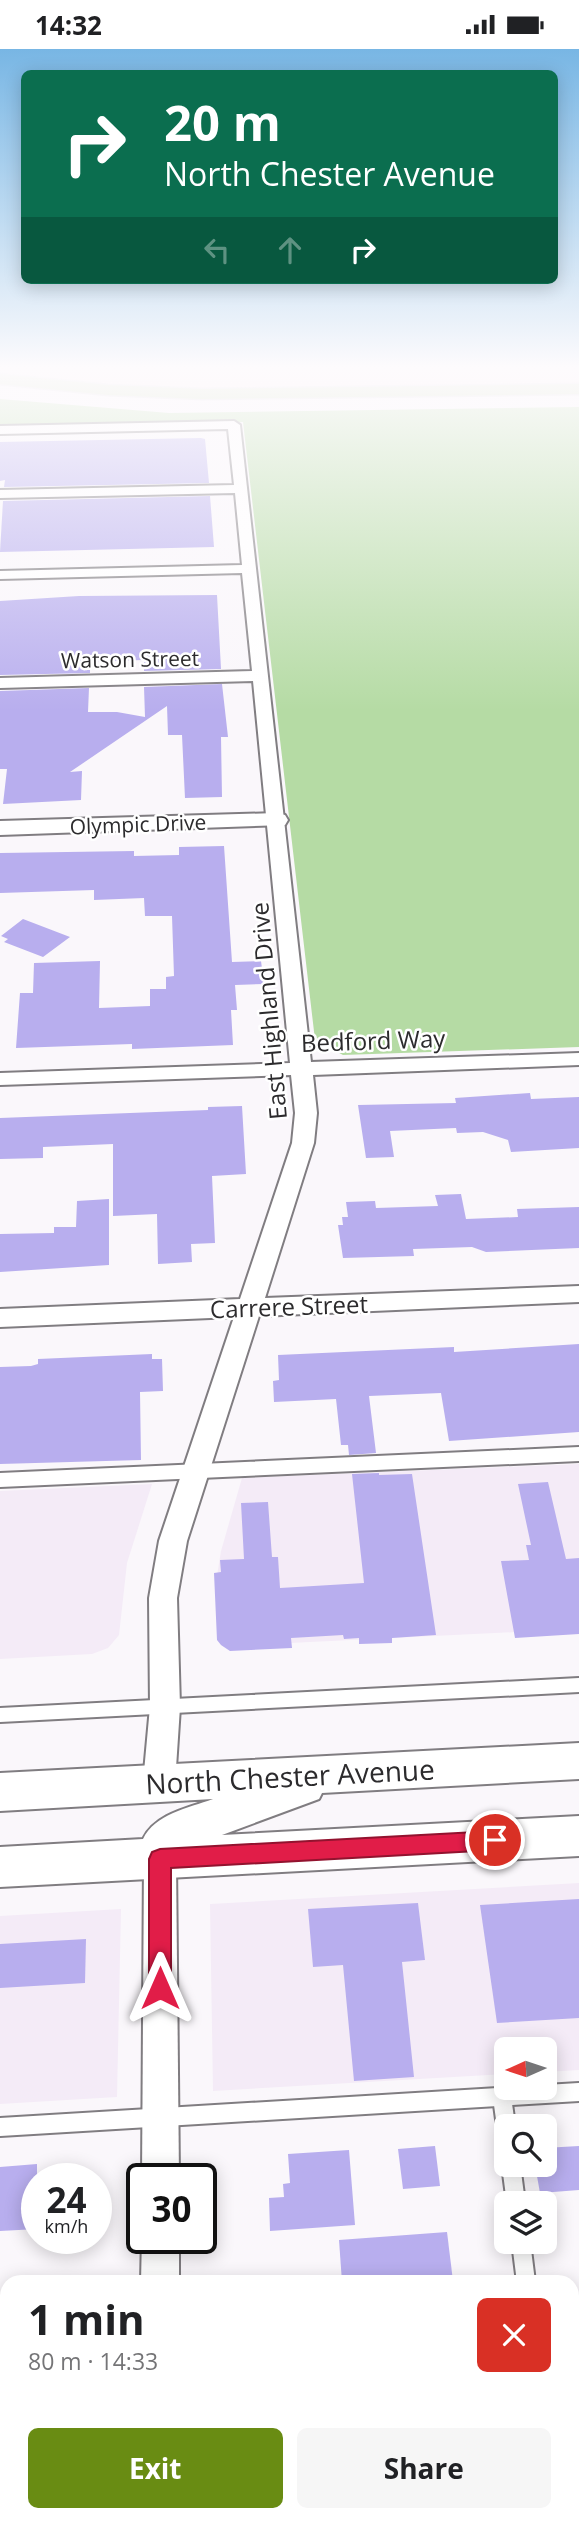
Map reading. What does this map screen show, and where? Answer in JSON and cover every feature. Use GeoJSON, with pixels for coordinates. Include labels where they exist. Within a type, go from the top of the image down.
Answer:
{"type":"FeatureCollection","features":[{"type":"Feature","properties":{"kind":"main road","name":"Olympic Drive"},"geometry":{"type":"LineString","coordinates":[[0,828],[276,820]]}},
{"type":"Feature","properties":{"kind":"main road","name":"North Chester Avenue"},"geometry":{"type":"LineString","coordinates":[[0,1792],[579,1761]]}},
{"type":"Feature","properties":{"kind":"main road"},"geometry":{"type":"LineString","coordinates":[[160,1859],[163,1844],[179,1831],[336,1774]]}},
{"type":"Feature","properties":{"kind":"main road"},"geometry":{"type":"LineString","coordinates":[[0,1867],[579,1836]]}},
{"type":"Feature","properties":{"kind":"street","name":"East Highland Drive"},"geometry":{"type":"LineString","coordinates":[[159,1783],[164,1707],[163,1598],[173,1541],[303,1143],[306,1112],[240,480]]}},
{"type":"Feature","properties":{"kind":"street"},"geometry":{"type":"LineString","coordinates":[[0,494],[241,489]]}},
{"type":"Feature","properties":{"kind":"street"},"geometry":{"type":"LineString","coordinates":[[0,575],[249,569]]}},
{"type":"Feature","properties":{"kind":"street","name":"Watson Street"},"geometry":{"type":"LineString","coordinates":[[0,683],[260,676]]}},
{"type":"Feature","properties":{"kind":"street","name":"Bedford Way"},"geometry":{"type":"LineString","coordinates":[[0,1079],[579,1059]]}},
{"type":"Feature","properties":{"kind":"street","name":"Carrere Street"},"geometry":{"type":"LineString","coordinates":[[0,1318],[579,1294]]}},
{"type":"Feature","properties":{"kind":"street"},"geometry":{"type":"LineString","coordinates":[[160,1859],[160,2163]]}},
{"type":"Feature","properties":{"kind":"street"},"geometry":{"type":"LineString","coordinates":[[160,2254],[160,2275]]}},
{"type":"Feature","properties":{"kind":"lane"},"geometry":{"type":"LineString","coordinates":[[0,1480],[579,1454]]}},
{"type":"Feature","properties":{"kind":"lane"},"geometry":{"type":"LineString","coordinates":[[0,1715],[579,1685]]}},
{"type":"Feature","properties":{"kind":"lane"},"geometry":{"type":"LineString","coordinates":[[557,2093],[579,2092]]}},
{"type":"Feature","properties":{"kind":"lane"},"geometry":{"type":"LineString","coordinates":[[0,2127],[494,2097]]}},
{"type":"Feature","properties":{"kind":"lane"},"geometry":{"type":"LineString","coordinates":[[522,2254],[525,2275]]}},
{"type":"Feature","properties":{"kind":"shaded area"},"geometry":{"type":"Polygon","coordinates":[[[579,1464],[579,1629],[247,1645],[218,1631],[216,1582],[221,1551],[242,1478],[579,1464]]]}},
{"type":"Feature","properties":{"kind":"shaded area"},"geometry":{"type":"Polygon","coordinates":[[[152,1484],[127,1563],[119,1635],[108,1648],[92,1654],[0,1659],[0,1491],[152,1484]]]}},
{"type":"Feature","properties":{"kind":"shaded area"},"geometry":{"type":"Polygon","coordinates":[[[579,1883],[579,2070],[557,2071],[557,2037],[494,2037],[494,2075],[213,2091],[210,1904],[579,1883]]]}},
{"type":"Feature","properties":{"kind":"shaded area"},"geometry":{"type":"Polygon","coordinates":[[[121,1909],[117,2097],[0,2104],[0,1916],[121,1909]]]}},
{"type":"Feature","properties":{"kind":"green space"},"geometry":{"type":"Polygon","coordinates":[[[250,480],[579,480],[579,1047],[343,1055],[315,1040],[250,480]]]}},
{"type":"Feature","properties":{"kind":"building"},"geometry":{"type":"Polygon","coordinates":[[[5,480],[209,480],[209,483],[4,487],[5,480]]]}},
{"type":"Feature","properties":{"kind":"building"},"geometry":{"type":"Polygon","coordinates":[[[210,496],[214,547],[0,552],[3,501],[210,496]]]}},
{"type":"Feature","properties":{"kind":"building"},"geometry":{"type":"Polygon","coordinates":[[[217,595],[221,669],[144,671],[144,660],[105,661],[90,662],[90,673],[0,675],[0,601],[79,596],[217,595]]]}},
{"type":"Feature","properties":{"kind":"building"},"geometry":{"type":"Polygon","coordinates":[[[222,684],[228,737],[221,737],[222,797],[185,798],[182,735],[168,735],[167,706],[70,772],[82,771],[81,800],[3,804],[7,769],[0,769],[0,691],[89,688],[88,712],[117,712],[145,717],[144,687],[222,684]]]}},
{"type":"Feature","properties":{"kind":"building"},"geometry":{"type":"Polygon","coordinates":[[[224,846],[232,962],[261,961],[264,984],[235,985],[237,1010],[231,1010],[233,1045],[132,1049],[132,1044],[16,1048],[20,993],[33,993],[34,963],[100,961],[99,1008],[150,1006],[150,989],[166,989],[166,977],[174,976],[172,916],[145,916],[144,898],[94,900],[94,890],[0,893],[0,853],[134,851],[134,856],[179,855],[179,847],[224,846]]]}},
{"type":"Feature","properties":{"kind":"building"},"geometry":{"type":"Polygon","coordinates":[[[23,919],[70,937],[43,957],[4,942],[8,939],[1,936],[23,919]]]}},
{"type":"Feature","properties":{"kind":"building"},"geometry":{"type":"Polygon","coordinates":[[[530,1093],[531,1099],[579,1097],[579,1148],[511,1152],[508,1140],[483,1132],[457,1133],[456,1128],[390,1131],[394,1157],[366,1158],[358,1105],[456,1103],[455,1098],[530,1093]]]}},
{"type":"Feature","properties":{"kind":"building"},"geometry":{"type":"Polygon","coordinates":[[[242,1106],[246,1174],[212,1176],[215,1243],[191,1244],[192,1262],[158,1264],[157,1214],[113,1216],[113,1144],[43,1147],[43,1158],[0,1159],[0,1118],[208,1110],[208,1107],[242,1106]]]}},
{"type":"Feature","properties":{"kind":"building"},"geometry":{"type":"Polygon","coordinates":[[[461,1194],[466,1219],[518,1217],[517,1209],[579,1207],[579,1248],[486,1252],[472,1247],[413,1249],[414,1256],[343,1258],[338,1225],[343,1225],[342,1217],[348,1217],[346,1202],[375,1201],[376,1208],[438,1206],[435,1195],[461,1194]]]}},
{"type":"Feature","properties":{"kind":"building"},"geometry":{"type":"Polygon","coordinates":[[[109,1199],[109,1265],[0,1272],[0,1234],[54,1233],[54,1227],[76,1227],[77,1201],[109,1199]]]}},
{"type":"Feature","properties":{"kind":"building"},"geometry":{"type":"Polygon","coordinates":[[[579,1344],[579,1432],[449,1441],[441,1393],[369,1396],[376,1453],[349,1455],[348,1445],[341,1445],[336,1399],[274,1402],[273,1381],[279,1380],[278,1355],[454,1347],[454,1352],[579,1344]]]}},
{"type":"Feature","properties":{"kind":"building"},"geometry":{"type":"Polygon","coordinates":[[[152,1354],[152,1359],[162,1359],[163,1391],[140,1392],[141,1460],[0,1464],[0,1367],[31,1366],[38,1364],[38,1359],[152,1354]]]}},
{"type":"Feature","properties":{"kind":"building"},"geometry":{"type":"Polygon","coordinates":[[[352,1474],[412,1474],[436,1635],[392,1638],[392,1643],[359,1644],[359,1638],[344,1639],[343,1635],[291,1638],[292,1648],[230,1651],[221,1645],[217,1640],[214,1573],[221,1572],[220,1560],[244,1559],[241,1503],[268,1502],[272,1557],[278,1557],[280,1588],[364,1583],[352,1474]]]}},
{"type":"Feature","properties":{"kind":"building"},"geometry":{"type":"Polygon","coordinates":[[[548,1482],[566,1559],[579,1558],[579,1634],[515,1638],[501,1561],[529,1560],[526,1545],[531,1545],[518,1484],[548,1482]]]}},
{"type":"Feature","properties":{"kind":"building"},"geometry":{"type":"Polygon","coordinates":[[[579,1899],[579,2018],[497,2023],[480,1905],[579,1899]]]}},
{"type":"Feature","properties":{"kind":"building"},"geometry":{"type":"Polygon","coordinates":[[[418,1903],[425,1960],[402,1962],[414,2077],[354,2081],[343,1965],[313,1967],[308,1909],[418,1903]]]}},
{"type":"Feature","properties":{"kind":"building"},"geometry":{"type":"Polygon","coordinates":[[[86,1939],[85,1983],[0,1988],[0,1944],[86,1939]]]}},
{"type":"Feature","properties":{"kind":"building"},"geometry":{"type":"Polygon","coordinates":[[[435,2146],[440,2186],[403,2189],[398,2149],[435,2146]]]}},
{"type":"Feature","properties":{"kind":"building"},"geometry":{"type":"Polygon","coordinates":[[[579,2146],[579,2190],[540,2191],[537,2177],[557,2177],[557,2147],[579,2146]]]}},
{"type":"Feature","properties":{"kind":"building"},"geometry":{"type":"Polygon","coordinates":[[[349,2150],[355,2225],[270,2231],[269,2198],[284,2197],[283,2184],[290,2183],[288,2154],[349,2150]]]}},
{"type":"Feature","properties":{"kind":"building"},"geometry":{"type":"Polygon","coordinates":[[[21,2165],[21,2230],[0,2231],[0,2167],[21,2165]]]}},
{"type":"Feature","properties":{"kind":"building"},"geometry":{"type":"Polygon","coordinates":[[[447,2232],[452,2275],[342,2275],[339,2240],[447,2232]]]}},
{"type":"Feature","properties":{"kind":"route"},"geometry":{"type":"LineString","coordinates":[[160,1988],[160,1859],[495,1840]]}}]}
